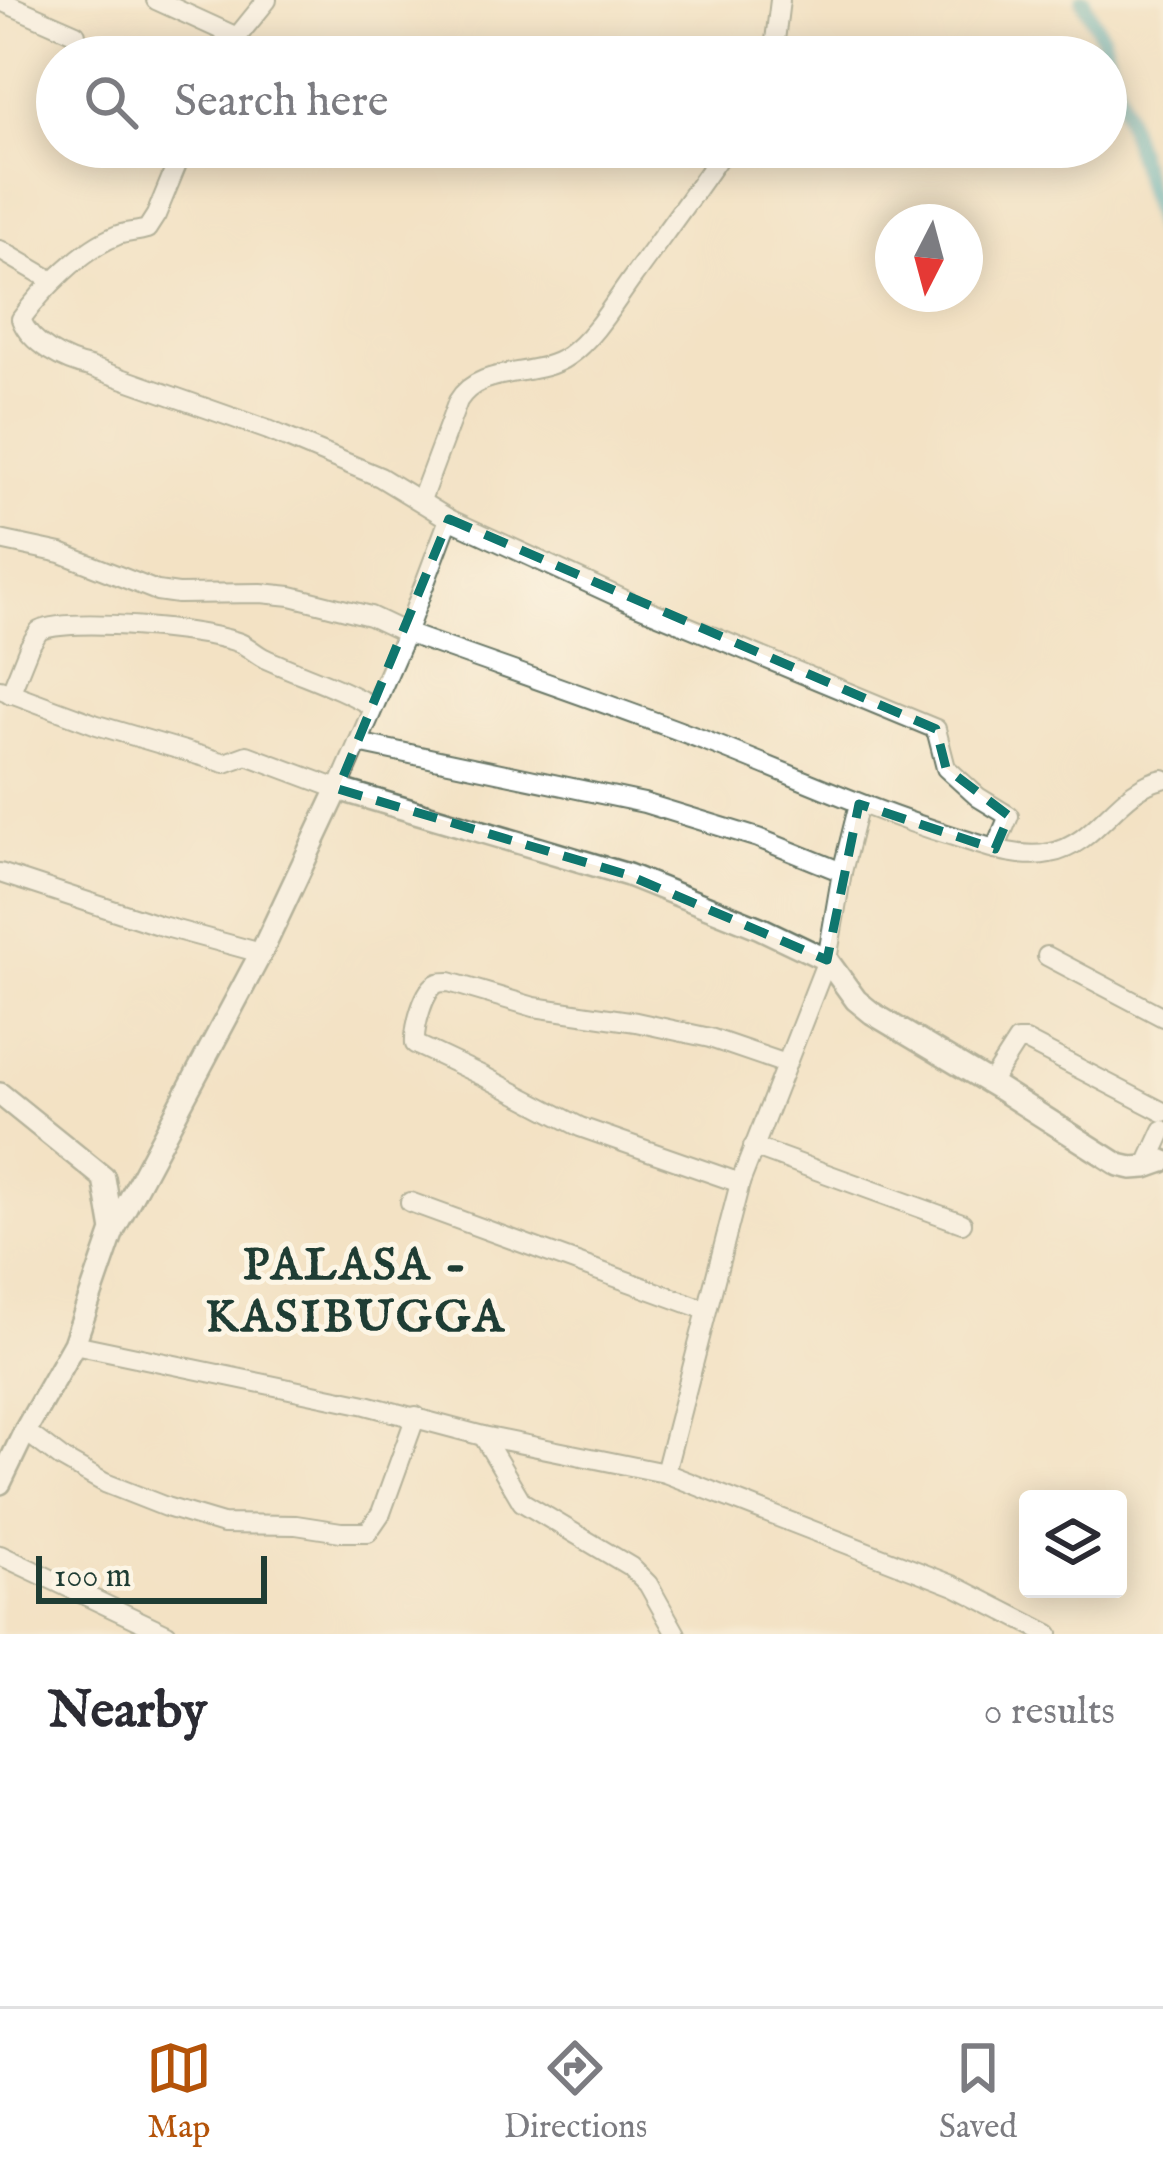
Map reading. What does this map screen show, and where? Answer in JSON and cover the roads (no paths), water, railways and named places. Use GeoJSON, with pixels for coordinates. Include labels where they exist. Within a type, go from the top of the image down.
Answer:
{"type":"FeatureCollection","features":[{"type":"Feature","properties":{"kind":"main road"},"geometry":{"type":"LineString","coordinates":[[0,1483],[74,1344],[113,1231],[260,953],[338,789],[628,874],[760,928],[827,960],[856,1000],[872,1013],[1103,1156],[1132,1168],[1155,1164]]}},
{"type":"Feature","properties":{"kind":"main road"},"geometry":{"type":"LineString","coordinates":[[0,1094],[104,1178],[113,1231]]}},
{"type":"Feature","properties":{"kind":"street"},"geometry":{"type":"LineString","coordinates":[[155,0],[233,36]]}},
{"type":"Feature","properties":{"kind":"street"},"geometry":{"type":"LineString","coordinates":[[239,36],[267,0]]}},
{"type":"Feature","properties":{"kind":"street"},"geometry":{"type":"LineString","coordinates":[[776,36],[780,0]]}},
{"type":"Feature","properties":{"kind":"street"},"geometry":{"type":"LineString","coordinates":[[2,1],[76,34]]}},
{"type":"Feature","properties":{"kind":"street"},"geometry":{"type":"LineString","coordinates":[[175,168],[147,229],[110,239],[53,281],[21,319],[23,328],[74,363],[268,430],[380,477],[449,519],[634,604],[936,728],[946,768],[1009,817],[995,849]]}},
{"type":"Feature","properties":{"kind":"street"},"geometry":{"type":"LineString","coordinates":[[421,500],[465,388],[571,355],[711,168]]}},
{"type":"Feature","properties":{"kind":"street"},"geometry":{"type":"LineString","coordinates":[[0,250],[53,281]]}},
{"type":"Feature","properties":{"kind":"street"},"geometry":{"type":"LineString","coordinates":[[374,707],[241,644],[199,634],[111,626],[59,625],[39,631],[5,692],[224,763],[247,754],[338,789],[374,707],[406,633],[449,519]]}},
{"type":"Feature","properties":{"kind":"street"},"geometry":{"type":"LineString","coordinates":[[0,540],[61,553],[157,591],[291,596],[370,616],[707,742],[889,817],[995,849],[1049,854],[1069,846],[1138,790],[1163,779]]}},
{"type":"Feature","properties":{"kind":"street"},"geometry":{"type":"LineString","coordinates":[[358,743],[644,803],[758,838],[842,872]]}},
{"type":"Feature","properties":{"kind":"street"},"geometry":{"type":"LineString","coordinates":[[664,1473],[740,1183],[827,960],[859,804]]}},
{"type":"Feature","properties":{"kind":"street"},"geometry":{"type":"LineString","coordinates":[[0,874],[260,953]]}},
{"type":"Feature","properties":{"kind":"street"},"geometry":{"type":"LineString","coordinates":[[1046,956],[1163,1017]]}},
{"type":"Feature","properties":{"kind":"street"},"geometry":{"type":"LineString","coordinates":[[740,1183],[580,1127],[425,1051],[415,1044],[413,1035],[422,1006],[432,986],[449,982],[534,1007],[710,1038],[786,1064]]}},
{"type":"Feature","properties":{"kind":"street"},"geometry":{"type":"LineString","coordinates":[[990,1083],[1017,1041],[1025,1042],[1163,1112]]}},
{"type":"Feature","properties":{"kind":"street"},"geometry":{"type":"LineString","coordinates":[[1155,1164],[1163,1130]]}},
{"type":"Feature","properties":{"kind":"street"},"geometry":{"type":"LineString","coordinates":[[753,1147],[962,1223]]}},
{"type":"Feature","properties":{"kind":"street"},"geometry":{"type":"LineString","coordinates":[[410,1202],[706,1310]]}},
{"type":"Feature","properties":{"kind":"street"},"geometry":{"type":"LineString","coordinates":[[74,1344],[664,1473],[955,1586],[1049,1634]]}},
{"type":"Feature","properties":{"kind":"street"},"geometry":{"type":"LineString","coordinates":[[25,1430],[105,1483],[166,1508],[223,1524],[368,1532],[381,1513],[416,1417]]}},
{"type":"Feature","properties":{"kind":"street"},"geometry":{"type":"LineString","coordinates":[[483,1436],[522,1502],[631,1567],[648,1585],[676,1634]]}},
{"type":"Feature","properties":{"kind":"street"},"geometry":{"type":"LineString","coordinates":[[0,1555],[167,1634]]}},
{"type":"Feature","properties":{"kind":"waterway"},"geometry":{"type":"LineString","coordinates":[[1083,0],[1101,36]]}},
{"type":"Feature","properties":{"kind":"waterway"},"geometry":{"type":"LineString","coordinates":[[1127,121],[1163,241]]}},
{"type":"Feature","properties":{"kind":"district","name":"PALASA - KASIBUGGA"},"geometry":{"type":"Point","coordinates":[356,1289]}}]}
